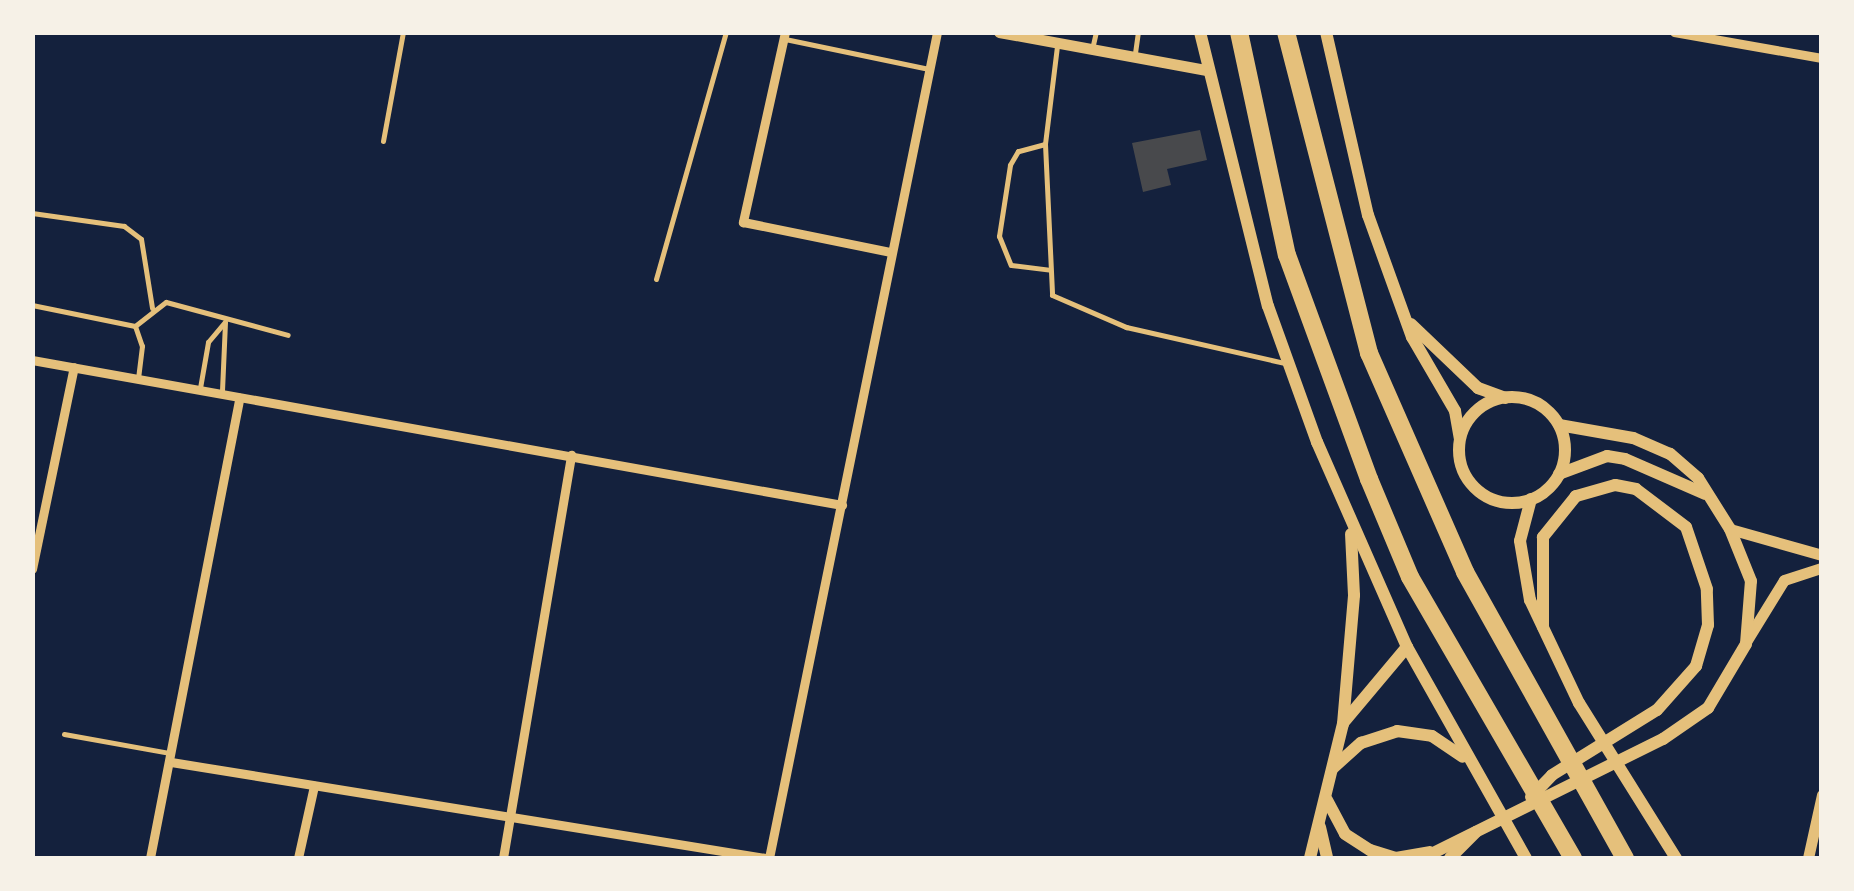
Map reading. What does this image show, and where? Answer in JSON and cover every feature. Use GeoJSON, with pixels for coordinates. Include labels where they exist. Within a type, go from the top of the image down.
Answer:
{"type":"FeatureCollection","features":[{"type":"Feature","properties":{"kind":"highway"},"geometry":{"type":"LineString","coordinates":[[1239,32],[1287,255],[1369,479],[1410,576],[1573,858]]}},
{"type":"Feature","properties":{"kind":"highway"},"geometry":{"type":"LineString","coordinates":[[1286,32],[1369,353],[1465,572],[1625,858]]}},
{"type":"Feature","properties":{"kind":"main road"},"geometry":{"type":"LineString","coordinates":[[1200,32],[1207,70],[1289,364],[1350,527],[1407,647],[1526,858]]}},
{"type":"Feature","properties":{"kind":"main road"},"geometry":{"type":"LineString","coordinates":[[1326,32],[1368,215],[1410,324],[1455,411],[1461,464],[1482,494],[1506,503],[1531,500],[1559,474],[1607,456],[1626,458],[1705,494]]}},
{"type":"Feature","properties":{"kind":"main road"},"geometry":{"type":"LineString","coordinates":[[1410,324],[1478,388],[1542,406],[1559,425],[1565,449],[1559,474]]}},
{"type":"Feature","properties":{"kind":"main road"},"geometry":{"type":"LineString","coordinates":[[1460,438],[1481,407],[1505,398]]}},
{"type":"Feature","properties":{"kind":"main road"},"geometry":{"type":"LineString","coordinates":[[1327,800],[1345,834],[1370,850],[1396,858],[1427,855],[1663,740],[1708,708],[1746,644],[1751,581],[1730,529],[1698,478],[1670,454],[1633,438],[1559,425]]}},
{"type":"Feature","properties":{"kind":"main road"},"geometry":{"type":"LineString","coordinates":[[1527,804],[1552,775],[1657,710],[1696,666],[1708,625],[1698,554],[1686,527],[1664,504],[1614,485],[1576,496],[1554,516],[1538,567],[1543,627]]}},
{"type":"Feature","properties":{"kind":"main road"},"geometry":{"type":"LineString","coordinates":[[1531,500],[1520,558],[1543,627],[1579,703],[1676,858]]}},
{"type":"Feature","properties":{"kind":"main road"},"geometry":{"type":"LineString","coordinates":[[1310,858],[1343,724],[1354,595],[1350,527]]}},
{"type":"Feature","properties":{"kind":"main road"},"geometry":{"type":"LineString","coordinates":[[1343,724],[1407,647]]}},
{"type":"Feature","properties":{"kind":"main road"},"geometry":{"type":"LineString","coordinates":[[1332,769],[1373,736],[1410,730],[1444,742],[1469,762]]}},
{"type":"Feature","properties":{"kind":"main road"},"geometry":{"type":"LineString","coordinates":[[1319,822],[1327,858]]}},
{"type":"Feature","properties":{"kind":"main road"},"geometry":{"type":"LineString","coordinates":[[1450,858],[1485,824]]}},
{"type":"Feature","properties":{"kind":"street"},"geometry":{"type":"LineString","coordinates":[[172,757],[510,821],[767,858],[936,32]]}},
{"type":"Feature","properties":{"kind":"street"},"geometry":{"type":"LineString","coordinates":[[998,32],[1092,49],[1136,52],[1207,70]]}},
{"type":"Feature","properties":{"kind":"street"},"geometry":{"type":"LineString","coordinates":[[1674,32],[1822,58]]}},
{"type":"Feature","properties":{"kind":"street"},"geometry":{"type":"LineString","coordinates":[[785,36],[743,222],[891,252]]}},
{"type":"Feature","properties":{"kind":"street"},"geometry":{"type":"LineString","coordinates":[[32,360],[842,504]]}},
{"type":"Feature","properties":{"kind":"street"},"geometry":{"type":"LineString","coordinates":[[32,569],[74,367]]}},
{"type":"Feature","properties":{"kind":"street"},"geometry":{"type":"LineString","coordinates":[[150,858],[240,398]]}},
{"type":"Feature","properties":{"kind":"street"},"geometry":{"type":"LineString","coordinates":[[503,858],[571,455]]}},
{"type":"Feature","properties":{"kind":"street"},"geometry":{"type":"LineString","coordinates":[[1730,529],[1822,555]]}},
{"type":"Feature","properties":{"kind":"street"},"geometry":{"type":"LineString","coordinates":[[1746,644],[1784,580],[1822,568]]}},
{"type":"Feature","properties":{"kind":"street"},"geometry":{"type":"LineString","coordinates":[[298,858],[314,786]]}},
{"type":"Feature","properties":{"kind":"street"},"geometry":{"type":"LineString","coordinates":[[1808,858],[1822,795]]}},
{"type":"Feature","properties":{"kind":"lane"},"geometry":{"type":"LineString","coordinates":[[383,141],[403,32]]}},
{"type":"Feature","properties":{"kind":"lane"},"geometry":{"type":"LineString","coordinates":[[656,279],[726,32]]}},
{"type":"Feature","properties":{"kind":"lane"},"geometry":{"type":"LineString","coordinates":[[1092,49],[1096,32]]}},
{"type":"Feature","properties":{"kind":"lane"},"geometry":{"type":"LineString","coordinates":[[1136,52],[1138,32]]}},
{"type":"Feature","properties":{"kind":"lane"},"geometry":{"type":"LineString","coordinates":[[785,36],[929,69]]}},
{"type":"Feature","properties":{"kind":"lane"},"geometry":{"type":"LineString","coordinates":[[1058,43],[1045,144],[1052,296],[1126,328],[1289,364]]}},
{"type":"Feature","properties":{"kind":"lane"},"geometry":{"type":"LineString","coordinates":[[1045,144],[1018,151],[1010,164],[1000,236],[1011,265],[1050,270]]}},
{"type":"Feature","properties":{"kind":"lane"},"geometry":{"type":"LineString","coordinates":[[32,213],[124,226],[142,238],[152,308]]}},
{"type":"Feature","properties":{"kind":"lane"},"geometry":{"type":"LineString","coordinates":[[136,326],[152,308],[166,302],[225,322],[288,335]]}},
{"type":"Feature","properties":{"kind":"lane"},"geometry":{"type":"LineString","coordinates":[[32,306],[136,326]]}},
{"type":"Feature","properties":{"kind":"lane"},"geometry":{"type":"LineString","coordinates":[[199,391],[208,342],[225,322]]}},
{"type":"Feature","properties":{"kind":"lane"},"geometry":{"type":"LineString","coordinates":[[222,395],[225,322]]}},
{"type":"Feature","properties":{"kind":"lane"},"geometry":{"type":"LineString","coordinates":[[136,326],[142,346],[138,380]]}},
{"type":"Feature","properties":{"kind":"lane"},"geometry":{"type":"LineString","coordinates":[[64,734],[172,757]]}},
{"type":"Feature","properties":{"kind":"building"},"geometry":{"type":"Polygon","coordinates":[[[1200,130],[1207,160],[1167,169],[1171,185],[1143,192],[1132,143],[1200,130]]]}}]}
